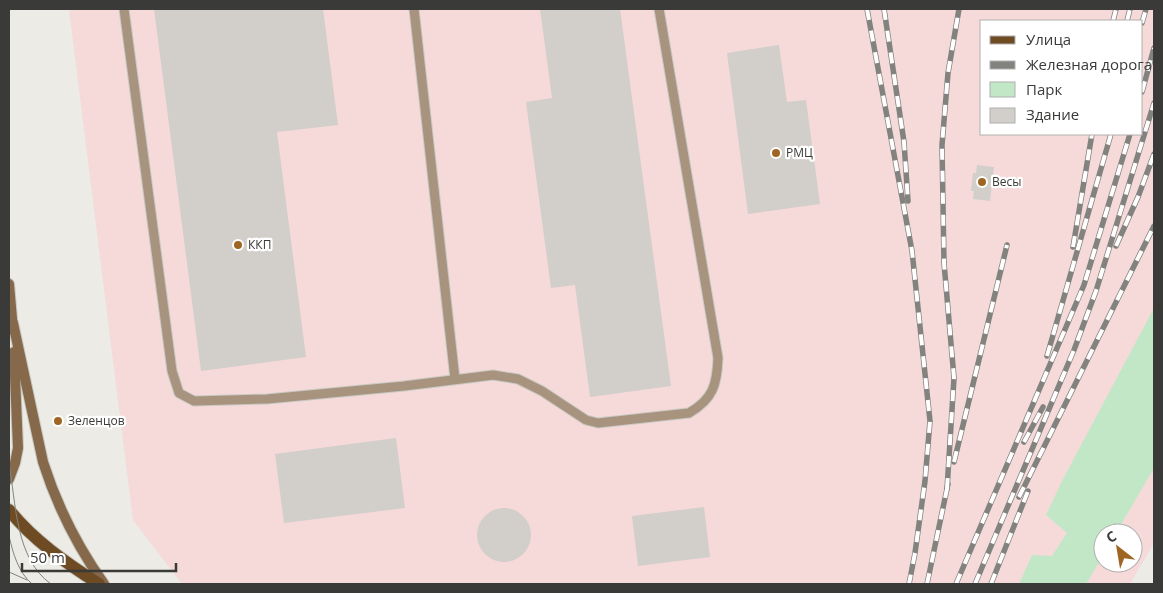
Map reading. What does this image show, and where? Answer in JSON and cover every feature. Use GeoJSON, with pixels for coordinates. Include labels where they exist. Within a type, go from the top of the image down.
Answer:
{"type":"FeatureCollection","features":[{"type":"Feature","properties":{"kind":"main road"},"geometry":{"type":"LineString","coordinates":[[9,284],[18,448],[9,479]]}},
{"type":"Feature","properties":{"kind":"main road"},"geometry":{"type":"LineString","coordinates":[[9,336],[11,324]]}},
{"type":"Feature","properties":{"kind":"main road"},"geometry":{"type":"LineString","coordinates":[[11,324],[43,462],[50,483],[76,541],[104,584]]}},
{"type":"Feature","properties":{"kind":"main road"},"geometry":{"type":"LineString","coordinates":[[9,510],[19,522],[48,548],[70,566],[99,584]]}},
{"type":"Feature","properties":{"kind":"lane"},"geometry":{"type":"LineString","coordinates":[[124,9],[172,371],[179,393],[194,401],[251,400],[369,390],[493,375],[518,378],[542,391],[586,420],[598,423],[689,413],[702,406],[712,392],[717,374],[718,358],[659,9]]}},
{"type":"Feature","properties":{"kind":"lane"},"geometry":{"type":"LineString","coordinates":[[414,9],[456,379]]}},
{"type":"Feature","properties":{"kind":"shaded area"},"geometry":{"type":"Polygon","coordinates":[[[69,9],[1154,9],[1154,543],[1143,562],[1143,523],[1093,523],[1093,573],[1136,573],[1130,584],[182,584],[133,520],[69,9]]]}},
{"type":"Feature","properties":{"kind":"green space"},"geometry":{"type":"Polygon","coordinates":[[[1154,308],[1154,468],[1122,523],[1093,523],[1093,572],[1086,584],[1019,584],[1032,555],[1052,556],[1067,533],[1046,515],[1062,481],[1154,308]]]}},
{"type":"Feature","properties":{"kind":"building","name":"ККП"},"geometry":{"type":"Polygon","coordinates":[[[154,9],[323,9],[338,125],[277,132],[306,357],[201,371],[154,9]]]}},
{"type":"Feature","properties":{"kind":"building"},"geometry":{"type":"Polygon","coordinates":[[[540,9],[620,9],[671,386],[590,397],[575,285],[551,288],[526,102],[552,98],[540,9]]]}},
{"type":"Feature","properties":{"kind":"building","name":"РМЦ"},"geometry":{"type":"Polygon","coordinates":[[[779,45],[787,102],[806,100],[820,204],[748,214],[727,53],[779,45]]]}},
{"type":"Feature","properties":{"kind":"building","name":"Весы"},"geometry":{"type":"Polygon","coordinates":[[[977,165],[994,167],[990,201],[973,199],[974,191],[971,191],[973,173],[976,173],[977,165]]]}},
{"type":"Feature","properties":{"kind":"building"},"geometry":{"type":"Polygon","coordinates":[[[396,438],[405,508],[284,523],[275,454],[396,438]]]}},
{"type":"Feature","properties":{"kind":"building"},"geometry":{"type":"Polygon","coordinates":[[[704,507],[710,557],[638,566],[632,516],[704,507]]]}},
{"type":"Feature","properties":{"kind":"building"},"geometry":{"type":"Polygon","coordinates":[[[504,508],[514,510],[523,516],[529,525],[531,535],[529,545],[523,554],[514,560],[504,562],[494,560],[485,554],[479,545],[477,535],[479,525],[485,516],[494,510],[504,508]]]}},
{"type":"Feature","properties":{"kind":"tram line"},"geometry":{"type":"LineString","coordinates":[[9,463],[19,529],[24,545],[30,560],[39,573],[51,584]]}},
{"type":"Feature","properties":{"kind":"tram line"},"geometry":{"type":"LineString","coordinates":[[9,536],[20,568],[32,584]]}},
{"type":"Feature","properties":{"kind":"tram line"},"geometry":{"type":"LineString","coordinates":[[9,572],[27,580]]}},
{"type":"Feature","properties":{"kind":"railway"},"geometry":{"type":"LineString","coordinates":[[867,9],[912,251],[930,421],[925,481],[909,584]]}},
{"type":"Feature","properties":{"kind":"railway"},"geometry":{"type":"LineString","coordinates":[[884,9],[904,142],[908,201]]}},
{"type":"Feature","properties":{"kind":"railway"},"geometry":{"type":"LineString","coordinates":[[947,489],[954,378],[944,263],[942,145],[948,73],[959,9]]}},
{"type":"Feature","properties":{"kind":"railway"},"geometry":{"type":"LineString","coordinates":[[1113,20],[1116,9]]}},
{"type":"Feature","properties":{"kind":"railway"},"geometry":{"type":"LineString","coordinates":[[1127,20],[1130,9]]}},
{"type":"Feature","properties":{"kind":"railway"},"geometry":{"type":"LineString","coordinates":[[1143,20],[1146,9]]}},
{"type":"Feature","properties":{"kind":"railway"},"geometry":{"type":"LineString","coordinates":[[1143,88],[1154,48]]}},
{"type":"Feature","properties":{"kind":"railway"},"geometry":{"type":"LineString","coordinates":[[975,584],[1074,350],[1096,291],[1154,103]]}},
{"type":"Feature","properties":{"kind":"railway"},"geometry":{"type":"LineString","coordinates":[[1073,247],[1092,135]]}},
{"type":"Feature","properties":{"kind":"railway"},"geometry":{"type":"LineString","coordinates":[[1047,356],[1111,135]]}},
{"type":"Feature","properties":{"kind":"railway"},"geometry":{"type":"LineString","coordinates":[[956,584],[1084,285],[1130,135]]}},
{"type":"Feature","properties":{"kind":"railway"},"geometry":{"type":"LineString","coordinates":[[1116,246],[1138,197],[1154,154]]}},
{"type":"Feature","properties":{"kind":"railway"},"geometry":{"type":"LineString","coordinates":[[1019,497],[1154,226]]}},
{"type":"Feature","properties":{"kind":"railway"},"geometry":{"type":"LineString","coordinates":[[954,462],[1007,245]]}},
{"type":"Feature","properties":{"kind":"railway"},"geometry":{"type":"LineString","coordinates":[[1024,442],[1043,407]]}},
{"type":"Feature","properties":{"kind":"railway"},"geometry":{"type":"LineString","coordinates":[[927,584],[948,484]]}},
{"type":"Feature","properties":{"kind":"railway"},"geometry":{"type":"LineString","coordinates":[[991,584],[1028,491]]}},
{"type":"Feature","properties":{"kind":"place","name":"РМЦ"},"geometry":{"type":"Point","coordinates":[776,153]}},
{"type":"Feature","properties":{"kind":"place","name":"Весы"},"geometry":{"type":"Point","coordinates":[982,182]}},
{"type":"Feature","properties":{"kind":"place","name":"ККП"},"geometry":{"type":"Point","coordinates":[238,245]}},
{"type":"Feature","properties":{"kind":"place","name":"Зеленцов"},"geometry":{"type":"Point","coordinates":[58,421]}}]}
